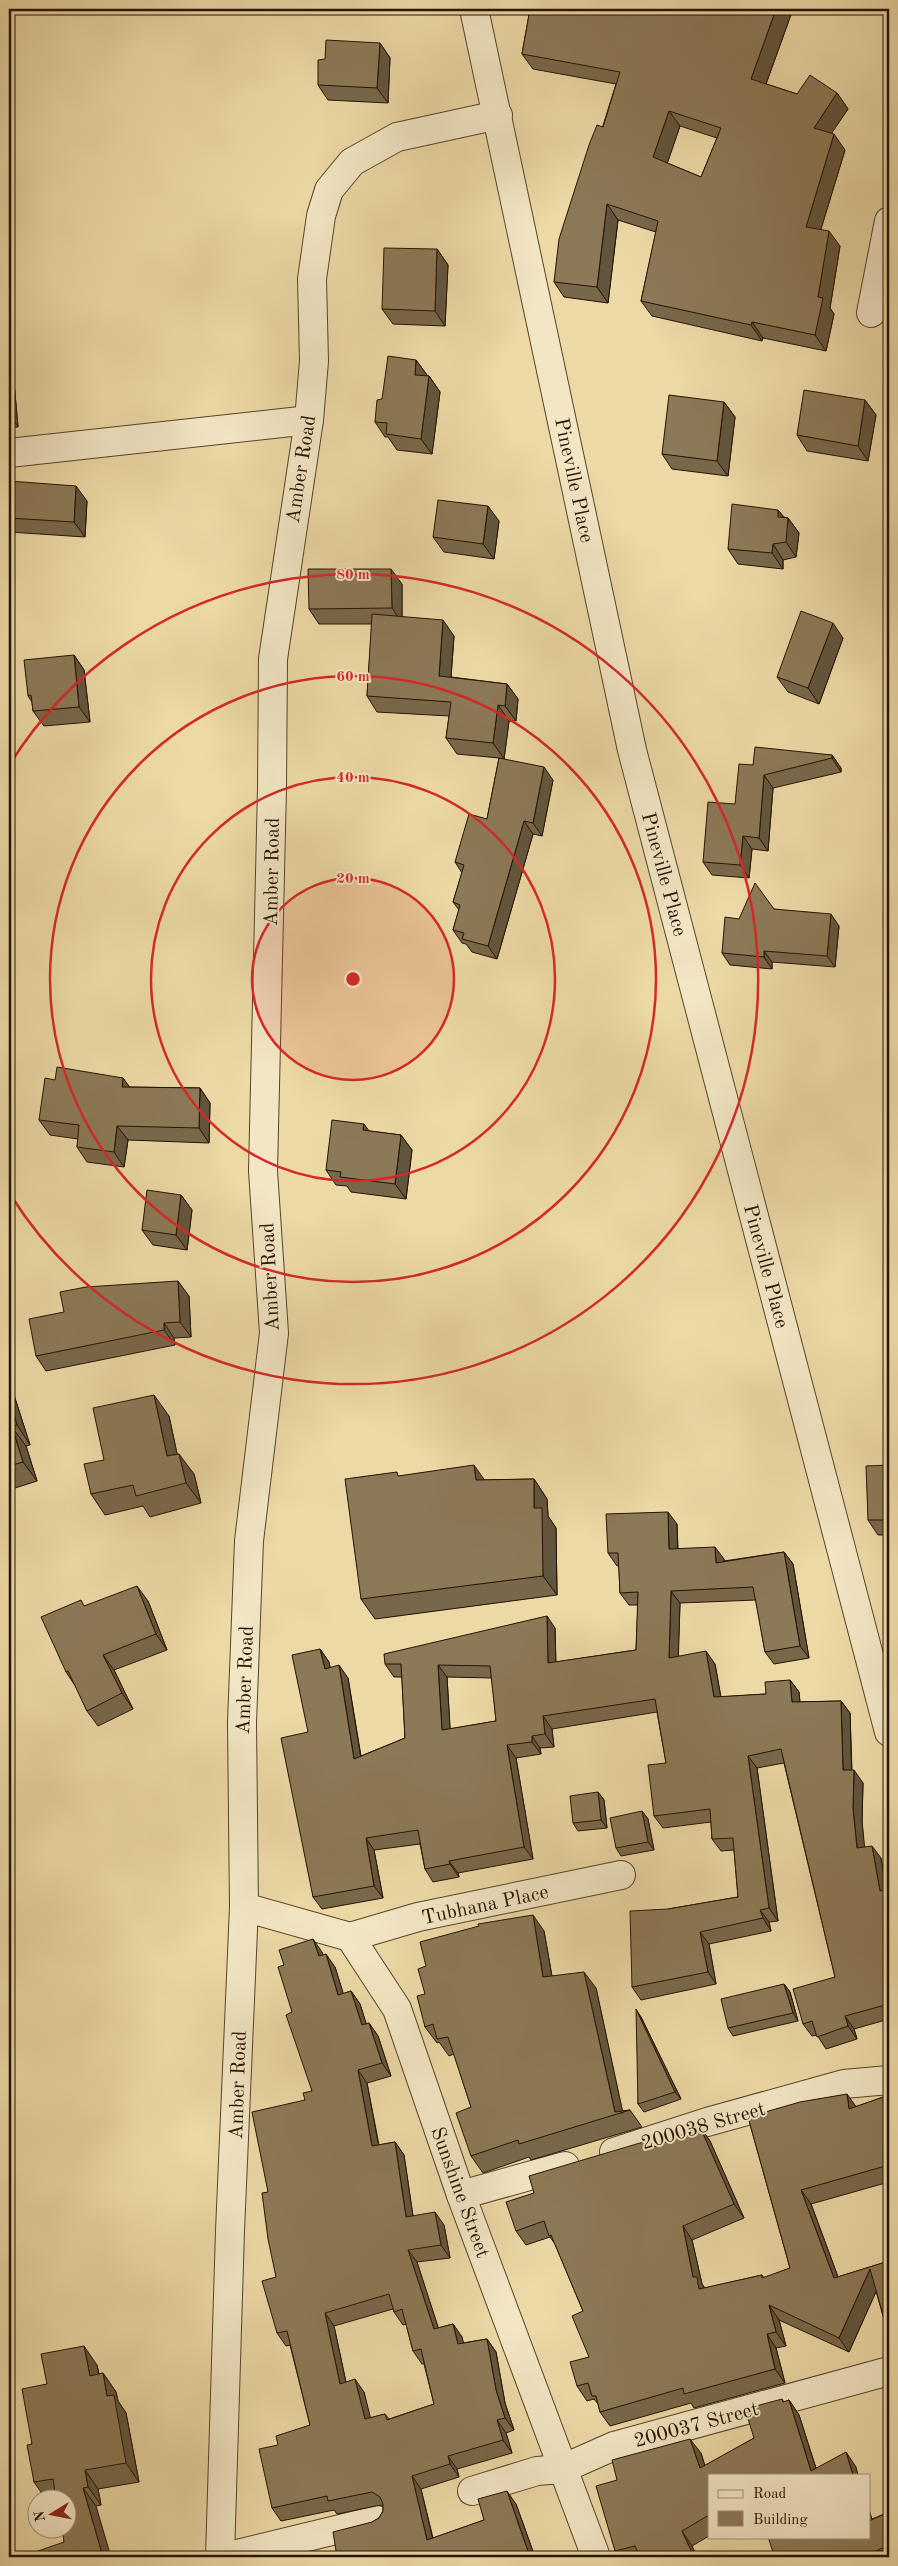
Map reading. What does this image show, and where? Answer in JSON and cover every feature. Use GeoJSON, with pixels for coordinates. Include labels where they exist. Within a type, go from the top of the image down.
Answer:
{"type":"FeatureCollection","features":[{"type":"Feature","properties":{"kind":"street","name":"Pineville Place"},"geometry":{"type":"LineString","coordinates":[[474,9],[632,750],[889,1732]]}},
{"type":"Feature","properties":{"kind":"street","name":"Amber Road"},"geometry":{"type":"LineString","coordinates":[[220,2557],[230,2231],[244,1907],[242,1722],[249,1541],[274,1333],[263,1171],[272,797],[273,658],[309,420],[314,361],[312,279],[321,216],[329,190],[352,162],[397,137],[498,115]]}},
{"type":"Feature","properties":{"kind":"street"},"geometry":{"type":"LineString","coordinates":[[871,314],[889,221]]}},
{"type":"Feature","properties":{"kind":"street"},"geometry":{"type":"LineString","coordinates":[[9,452],[309,420]]}},
{"type":"Feature","properties":{"kind":"street","name":"Tubhana Place"},"geometry":{"type":"LineString","coordinates":[[350,1937],[418,1917],[621,1875]]}},
{"type":"Feature","properties":{"kind":"street"},"geometry":{"type":"LineString","coordinates":[[244,1907],[350,1937]]}},
{"type":"Feature","properties":{"kind":"street","name":"Sunshine Street"},"geometry":{"type":"LineString","coordinates":[[350,1937],[397,2009],[461,2195],[596,2557]]}},
{"type":"Feature","properties":{"kind":"street","name":"200038 Street"},"geometry":{"type":"LineString","coordinates":[[461,2195],[587,2160],[707,2122],[844,2084],[889,2080]]}},
{"type":"Feature","properties":{"kind":"street","name":"200037 Street"},"geometry":{"type":"LineString","coordinates":[[472,2491],[537,2472],[562,2468],[614,2446],[889,2371]]}},
{"type":"Feature","properties":{"kind":"street"},"geometry":{"type":"LineString","coordinates":[[225,2557],[377,2520]]}},
{"type":"Feature","properties":{"kind":"building"},"geometry":{"type":"Polygon","coordinates":[[[530,9],[776,9],[751,79],[797,94],[810,75],[837,93],[814,128],[834,134],[806,227],[829,231],[818,297],[823,298],[815,335],[752,322],[751,325],[641,301],[658,221],[607,204],[597,287],[554,282],[559,239],[589,145],[597,125],[603,127],[620,72],[522,54],[530,9]],[[669,111],[653,157],[701,177],[721,128],[669,111]]]}},
{"type":"Feature","properties":{"kind":"building"},"geometry":{"type":"Polygon","coordinates":[[[326,40],[380,43],[377,88],[318,85],[318,60],[325,59],[326,40]]]}},
{"type":"Feature","properties":{"kind":"building"},"geometry":{"type":"Polygon","coordinates":[[[384,248],[437,249],[435,311],[382,309],[384,248]]]}},
{"type":"Feature","properties":{"kind":"building"},"geometry":{"type":"Polygon","coordinates":[[[388,356],[416,360],[415,375],[429,376],[421,439],[386,434],[387,423],[375,422],[377,400],[382,399],[388,356]]]}},
{"type":"Feature","properties":{"kind":"building"},"geometry":{"type":"Polygon","coordinates":[[[804,390],[865,400],[858,446],[797,435],[804,390]]]}},
{"type":"Feature","properties":{"kind":"building"},"geometry":{"type":"Polygon","coordinates":[[[669,395],[724,402],[717,461],[662,454],[669,395]]]}},
{"type":"Feature","properties":{"kind":"building"},"geometry":{"type":"Polygon","coordinates":[[[9,481],[76,486],[74,522],[9,518],[9,481]]]}},
{"type":"Feature","properties":{"kind":"building"},"geometry":{"type":"Polygon","coordinates":[[[438,500],[488,506],[483,544],[433,537],[438,500]]]}},
{"type":"Feature","properties":{"kind":"building"},"geometry":{"type":"Polygon","coordinates":[[[732,504],[778,510],[778,517],[788,518],[786,542],[773,544],[772,553],[728,549],[732,504]]]}},
{"type":"Feature","properties":{"kind":"building"},"geometry":{"type":"Polygon","coordinates":[[[308,569],[391,569],[392,608],[309,609],[308,569]]]}},
{"type":"Feature","properties":{"kind":"building"},"geometry":{"type":"Polygon","coordinates":[[[801,611],[833,623],[808,688],[777,677],[801,611]]]}},
{"type":"Feature","properties":{"kind":"building"},"geometry":{"type":"Polygon","coordinates":[[[372,614],[443,620],[439,676],[507,684],[505,706],[498,705],[493,743],[446,738],[451,702],[367,696],[372,614]]]}},
{"type":"Feature","properties":{"kind":"building"},"geometry":{"type":"Polygon","coordinates":[[[74,655],[79,707],[33,711],[31,695],[28,696],[24,660],[74,655]]]}},
{"type":"Feature","properties":{"kind":"building"},"geometry":{"type":"Polygon","coordinates":[[[755,747],[832,755],[832,758],[764,775],[759,838],[743,836],[740,865],[703,862],[708,802],[735,804],[739,764],[753,765],[755,747]]]}},
{"type":"Feature","properties":{"kind":"building"},"geometry":{"type":"Polygon","coordinates":[[[499,758],[544,767],[533,823],[524,821],[488,946],[462,939],[464,933],[453,930],[460,905],[453,902],[464,865],[455,862],[469,814],[487,819],[499,758]]]}},
{"type":"Feature","properties":{"kind":"building"},"geometry":{"type":"Polygon","coordinates":[[[755,883],[774,909],[831,914],[827,956],[764,951],[764,957],[722,953],[725,917],[739,919],[755,883]]]}},
{"type":"Feature","properties":{"kind":"building"},"geometry":{"type":"Polygon","coordinates":[[[57,1067],[123,1078],[122,1087],[200,1088],[199,1128],[117,1126],[114,1152],[77,1147],[79,1125],[39,1120],[45,1078],[55,1080],[57,1067]]]}},
{"type":"Feature","properties":{"kind":"building"},"geometry":{"type":"Polygon","coordinates":[[[332,1120],[364,1124],[363,1130],[401,1135],[395,1184],[340,1177],[341,1172],[326,1170],[332,1120]]]}},
{"type":"Feature","properties":{"kind":"building"},"geometry":{"type":"Polygon","coordinates":[[[147,1190],[181,1195],[176,1235],[142,1230],[147,1190]]]}},
{"type":"Feature","properties":{"kind":"building"},"geometry":{"type":"Polygon","coordinates":[[[178,1281],[180,1322],[164,1323],[164,1330],[36,1356],[29,1319],[64,1312],[60,1292],[86,1287],[178,1281]]]}},
{"type":"Feature","properties":{"kind":"building"},"geometry":{"type":"Polygon","coordinates":[[[154,1395],[167,1456],[179,1454],[186,1483],[136,1496],[133,1485],[91,1494],[84,1464],[104,1460],[93,1408],[154,1395]]]}},
{"type":"Feature","properties":{"kind":"building"},"geometry":{"type":"Polygon","coordinates":[[[9,1400],[17,1425],[12,1427],[23,1462],[9,1466],[9,1400]]]}},
{"type":"Feature","properties":{"kind":"building"},"geometry":{"type":"Polygon","coordinates":[[[474,1465],[476,1480],[534,1479],[534,1508],[542,1508],[543,1576],[361,1599],[345,1479],[397,1472],[398,1476],[474,1465]]]}},
{"type":"Feature","properties":{"kind":"building"},"geometry":{"type":"Polygon","coordinates":[[[889,1465],[889,1520],[868,1520],[866,1466],[889,1465]]]}},
{"type":"Feature","properties":{"kind":"building"},"geometry":{"type":"Polygon","coordinates":[[[668,1512],[669,1549],[715,1547],[716,1563],[784,1552],[800,1646],[765,1652],[753,1587],[671,1591],[669,1658],[706,1651],[714,1697],[766,1694],[765,1682],[790,1680],[792,1702],[841,1701],[843,1770],[854,1770],[853,1808],[857,1848],[872,1846],[880,1891],[884,1890],[889,1913],[889,2004],[845,2016],[848,2026],[817,2037],[812,2021],[803,2024],[793,1989],[835,1977],[781,1749],[748,1756],[769,1908],[760,1910],[763,1918],[700,1932],[708,1972],[632,1987],[630,1911],[668,1909],[738,1897],[733,1838],[712,1839],[710,1809],[654,1816],[648,1765],[666,1763],[655,1699],[543,1716],[545,1734],[532,1736],[532,1742],[507,1745],[524,1847],[449,1861],[450,1864],[425,1869],[418,1830],[366,1838],[374,1886],[313,1897],[281,1738],[308,1732],[292,1655],[320,1649],[325,1669],[339,1665],[354,1759],[405,1738],[401,1664],[385,1664],[384,1654],[547,1616],[548,1663],[636,1650],[638,1592],[620,1593],[618,1553],[608,1553],[606,1514],[668,1512]],[[438,1665],[442,1730],[496,1721],[490,1666],[438,1665]]]}},
{"type":"Feature","properties":{"kind":"building"},"geometry":{"type":"Polygon","coordinates":[[[137,1586],[156,1634],[103,1655],[122,1693],[87,1711],[68,1671],[66,1672],[41,1617],[81,1600],[84,1606],[137,1586]]]}},
{"type":"Feature","properties":{"kind":"building"},"geometry":{"type":"Polygon","coordinates":[[[598,1792],[601,1820],[573,1823],[570,1796],[598,1792]]]}},
{"type":"Feature","properties":{"kind":"building"},"geometry":{"type":"Polygon","coordinates":[[[642,1811],[648,1842],[616,1848],[610,1818],[642,1811]]]}},
{"type":"Feature","properties":{"kind":"building"},"geometry":{"type":"Polygon","coordinates":[[[533,1915],[543,1977],[584,1972],[615,2112],[630,2110],[519,2144],[518,2140],[471,2156],[456,2113],[471,2107],[448,2037],[437,2039],[433,2024],[425,2027],[417,1996],[425,1994],[418,1969],[426,1966],[420,1942],[479,1926],[478,1924],[533,1915]]]}},
{"type":"Feature","properties":{"kind":"building"},"geometry":{"type":"Polygon","coordinates":[[[313,1939],[319,1956],[326,1954],[338,1995],[351,1991],[362,2025],[369,2023],[382,2063],[358,2070],[372,2146],[395,2142],[406,2217],[435,2212],[441,2245],[408,2250],[434,2329],[453,2324],[458,2344],[487,2339],[496,2390],[505,2418],[497,2420],[503,2440],[448,2456],[450,2464],[412,2476],[427,2540],[484,2520],[478,2499],[507,2491],[530,2557],[337,2557],[333,2532],[372,2522],[379,2518],[383,2511],[380,2497],[372,2492],[328,2501],[327,2496],[272,2508],[259,2449],[278,2445],[276,2436],[310,2425],[287,2331],[277,2333],[262,2281],[276,2277],[268,2239],[262,2193],[268,2192],[252,2112],[305,2100],[303,2093],[312,2091],[286,2015],[292,2012],[278,1967],[284,1965],[279,1950],[313,1939]],[[389,2294],[325,2313],[340,2384],[355,2379],[365,2419],[385,2414],[387,2420],[434,2404],[421,2349],[413,2351],[402,2309],[394,2312],[389,2294]]]}},
{"type":"Feature","properties":{"kind":"building"},"geometry":{"type":"Polygon","coordinates":[[[784,1984],[793,2013],[728,2028],[721,1999],[784,1984]]]}},
{"type":"Feature","properties":{"kind":"building"},"geometry":{"type":"Polygon","coordinates":[[[636,2009],[675,2092],[638,2104],[636,2009]]]}},
{"type":"Feature","properties":{"kind":"building"},"geometry":{"type":"Polygon","coordinates":[[[847,2094],[849,2109],[889,2095],[889,2165],[801,2190],[834,2278],[889,2261],[889,2336],[870,2269],[839,2338],[769,2305],[776,2332],[767,2334],[775,2369],[684,2394],[683,2388],[600,2412],[596,2396],[592,2396],[588,2383],[577,2386],[570,2362],[589,2357],[572,2316],[583,2311],[551,2235],[549,2236],[544,2221],[516,2231],[506,2202],[534,2193],[529,2176],[650,2140],[652,2148],[700,2127],[734,2204],[683,2226],[693,2277],[697,2277],[699,2289],[762,2275],[762,2278],[790,2268],[748,2117],[800,2102],[847,2094]]]}},
{"type":"Feature","properties":{"kind":"building"},"geometry":{"type":"Polygon","coordinates":[[[84,2346],[90,2376],[103,2373],[107,2396],[114,2395],[126,2463],[85,2470],[88,2487],[83,2488],[103,2557],[36,2557],[35,2552],[64,2542],[63,2538],[78,2538],[78,2488],[54,2488],[53,2479],[34,2482],[27,2445],[32,2444],[22,2389],[47,2384],[41,2354],[84,2346]]]}},
{"type":"Feature","properties":{"kind":"building"},"geometry":{"type":"Polygon","coordinates":[[[782,2399],[783,2402],[789,2400],[811,2471],[846,2452],[853,2474],[708,2474],[708,2516],[682,2531],[694,2557],[640,2557],[635,2546],[615,2551],[596,2486],[617,2480],[612,2460],[690,2439],[700,2468],[754,2438],[745,2409],[782,2399]]]}},
{"type":"Feature","properties":{"kind":"building"},"geometry":{"type":"Polygon","coordinates":[[[889,2512],[889,2545],[876,2551],[878,2557],[760,2557],[773,2552],[768,2538],[870,2538],[870,2521],[889,2512]]]}}]}
